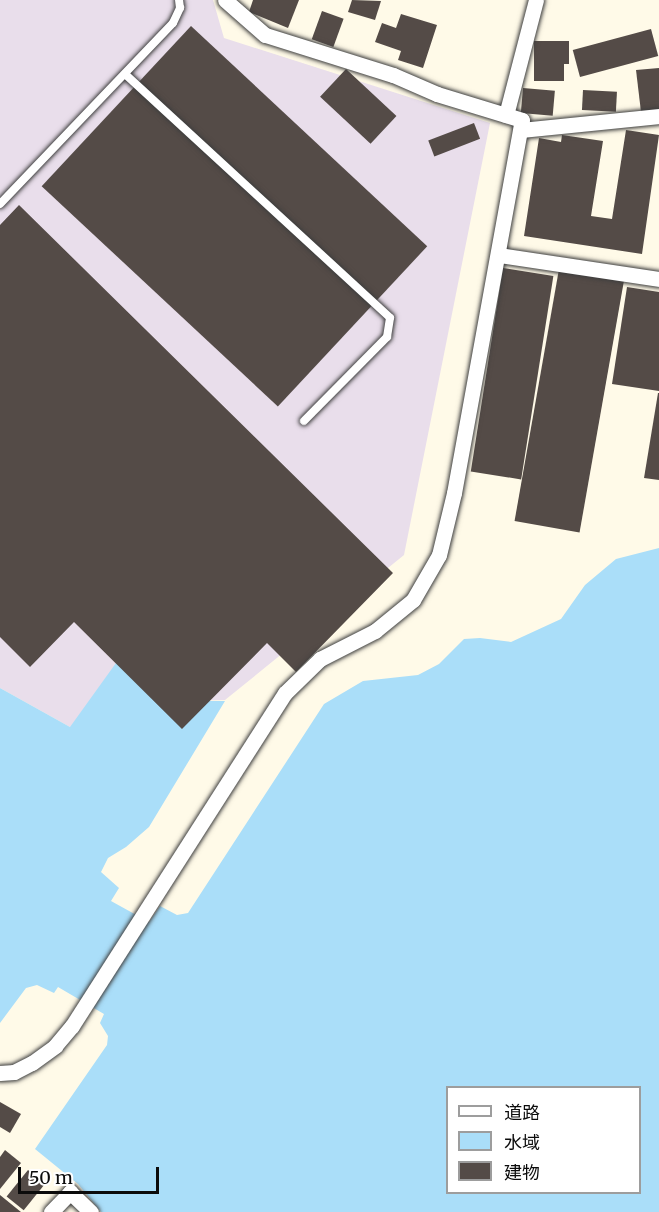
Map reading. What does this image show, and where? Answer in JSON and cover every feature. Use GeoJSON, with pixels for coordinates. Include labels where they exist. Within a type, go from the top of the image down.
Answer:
{"type":"FeatureCollection","features":[{"type":"Feature","properties":{"kind":"street"},"geometry":{"type":"LineString","coordinates":[[0,1073],[14,1072],[55,1046],[86,1005],[285,693],[320,658],[375,631],[413,600],[439,555],[454,493],[522,120],[437,94],[393,75],[265,35],[225,0]]}},
{"type":"Feature","properties":{"kind":"street"},"geometry":{"type":"LineString","coordinates":[[506,115],[536,0]]}},
{"type":"Feature","properties":{"kind":"street"},"geometry":{"type":"LineString","coordinates":[[521,130],[659,116]]}},
{"type":"Feature","properties":{"kind":"street"},"geometry":{"type":"LineString","coordinates":[[499,255],[659,279]]}},
{"type":"Feature","properties":{"kind":"street"},"geometry":{"type":"LineString","coordinates":[[51,1212],[70,1192],[91,1212]]}},
{"type":"Feature","properties":{"kind":"lane"},"geometry":{"type":"LineString","coordinates":[[0,204],[173,23],[180,8],[179,0]]}},
{"type":"Feature","properties":{"kind":"lane"},"geometry":{"type":"LineString","coordinates":[[125,74],[390,318],[387,337],[304,421]]}},
{"type":"Feature","properties":{"kind":"shaded area"},"geometry":{"type":"Polygon","coordinates":[[[0,0],[213,0],[224,38],[490,123],[404,555],[225,700],[182,701],[70,727],[0,688],[0,0]]]}},
{"type":"Feature","properties":{"kind":"water"},"geometry":{"type":"Polygon","coordinates":[[[659,548],[659,1212],[101,1212],[78,1184],[35,1149],[107,1045],[108,1036],[100,1023],[104,1014],[58,987],[54,993],[37,985],[26,988],[0,1023],[0,688],[70,727],[116,663],[182,701],[225,701],[149,827],[126,847],[108,858],[101,872],[119,888],[111,901],[149,922],[160,906],[177,915],[188,913],[324,704],[363,681],[418,675],[439,664],[464,639],[480,638],[511,642],[561,619],[585,585],[616,559],[659,548]]]}},
{"type":"Feature","properties":{"kind":"building"},"geometry":{"type":"Polygon","coordinates":[[[253,0],[299,0],[288,28],[249,12],[253,0]]]}},
{"type":"Feature","properties":{"kind":"building"},"geometry":{"type":"Polygon","coordinates":[[[352,0],[381,1],[375,20],[348,12],[352,0]]]}},
{"type":"Feature","properties":{"kind":"building"},"geometry":{"type":"Polygon","coordinates":[[[322,11],[344,19],[333,47],[312,39],[322,11]]]}},
{"type":"Feature","properties":{"kind":"building"},"geometry":{"type":"Polygon","coordinates":[[[401,14],[437,25],[423,68],[398,60],[401,51],[375,42],[382,23],[396,28],[401,14]]]}},
{"type":"Feature","properties":{"kind":"building"},"geometry":{"type":"Polygon","coordinates":[[[191,26],[427,246],[278,406],[42,186],[191,26]]]}},
{"type":"Feature","properties":{"kind":"building"},"geometry":{"type":"Polygon","coordinates":[[[651,29],[658,56],[580,77],[573,50],[651,29]]]}},
{"type":"Feature","properties":{"kind":"building"},"geometry":{"type":"Polygon","coordinates":[[[534,41],[569,41],[569,64],[564,64],[564,81],[534,81],[534,41]]]}},
{"type":"Feature","properties":{"kind":"building"},"geometry":{"type":"Polygon","coordinates":[[[659,68],[659,110],[641,112],[636,70],[659,68]]]}},
{"type":"Feature","properties":{"kind":"building"},"geometry":{"type":"Polygon","coordinates":[[[346,69],[396,116],[371,144],[320,97],[346,69]]]}},
{"type":"Feature","properties":{"kind":"building"},"geometry":{"type":"Polygon","coordinates":[[[523,88],[555,91],[553,116],[521,113],[523,88]]]}},
{"type":"Feature","properties":{"kind":"building"},"geometry":{"type":"Polygon","coordinates":[[[583,90],[617,92],[616,112],[582,110],[583,90]]]}},
{"type":"Feature","properties":{"kind":"building"},"geometry":{"type":"Polygon","coordinates":[[[474,123],[480,139],[434,156],[428,141],[474,123]]]}},
{"type":"Feature","properties":{"kind":"building"},"geometry":{"type":"Polygon","coordinates":[[[626,130],[659,135],[642,254],[524,236],[539,138],[561,142],[562,135],[603,141],[591,216],[612,219],[626,130]]]}},
{"type":"Feature","properties":{"kind":"building"},"geometry":{"type":"Polygon","coordinates":[[[19,205],[393,573],[296,672],[267,643],[182,729],[74,622],[30,667],[0,637],[0,225],[19,205]]]}},
{"type":"Feature","properties":{"kind":"building"},"geometry":{"type":"Polygon","coordinates":[[[503,268],[553,276],[521,479],[471,471],[503,268]]]}},
{"type":"Feature","properties":{"kind":"building"},"geometry":{"type":"Polygon","coordinates":[[[559,269],[624,280],[580,533],[515,521],[559,269]]]}},
{"type":"Feature","properties":{"kind":"building"},"geometry":{"type":"Polygon","coordinates":[[[627,287],[659,292],[659,391],[612,384],[627,287]]]}},
{"type":"Feature","properties":{"kind":"building"},"geometry":{"type":"Polygon","coordinates":[[[659,393],[659,480],[644,478],[659,393]]]}},
{"type":"Feature","properties":{"kind":"building"},"geometry":{"type":"Polygon","coordinates":[[[0,1102],[21,1114],[10,1133],[0,1127],[0,1102]]]}},
{"type":"Feature","properties":{"kind":"building"},"geometry":{"type":"Polygon","coordinates":[[[5,1150],[21,1163],[0,1189],[0,1157],[5,1150]]]}},
{"type":"Feature","properties":{"kind":"building"},"geometry":{"type":"Polygon","coordinates":[[[28,1170],[45,1184],[24,1210],[7,1196],[28,1170]]]}},
{"type":"Feature","properties":{"kind":"building"},"geometry":{"type":"Polygon","coordinates":[[[0,1195],[21,1212],[0,1212],[0,1195]]]}}]}
